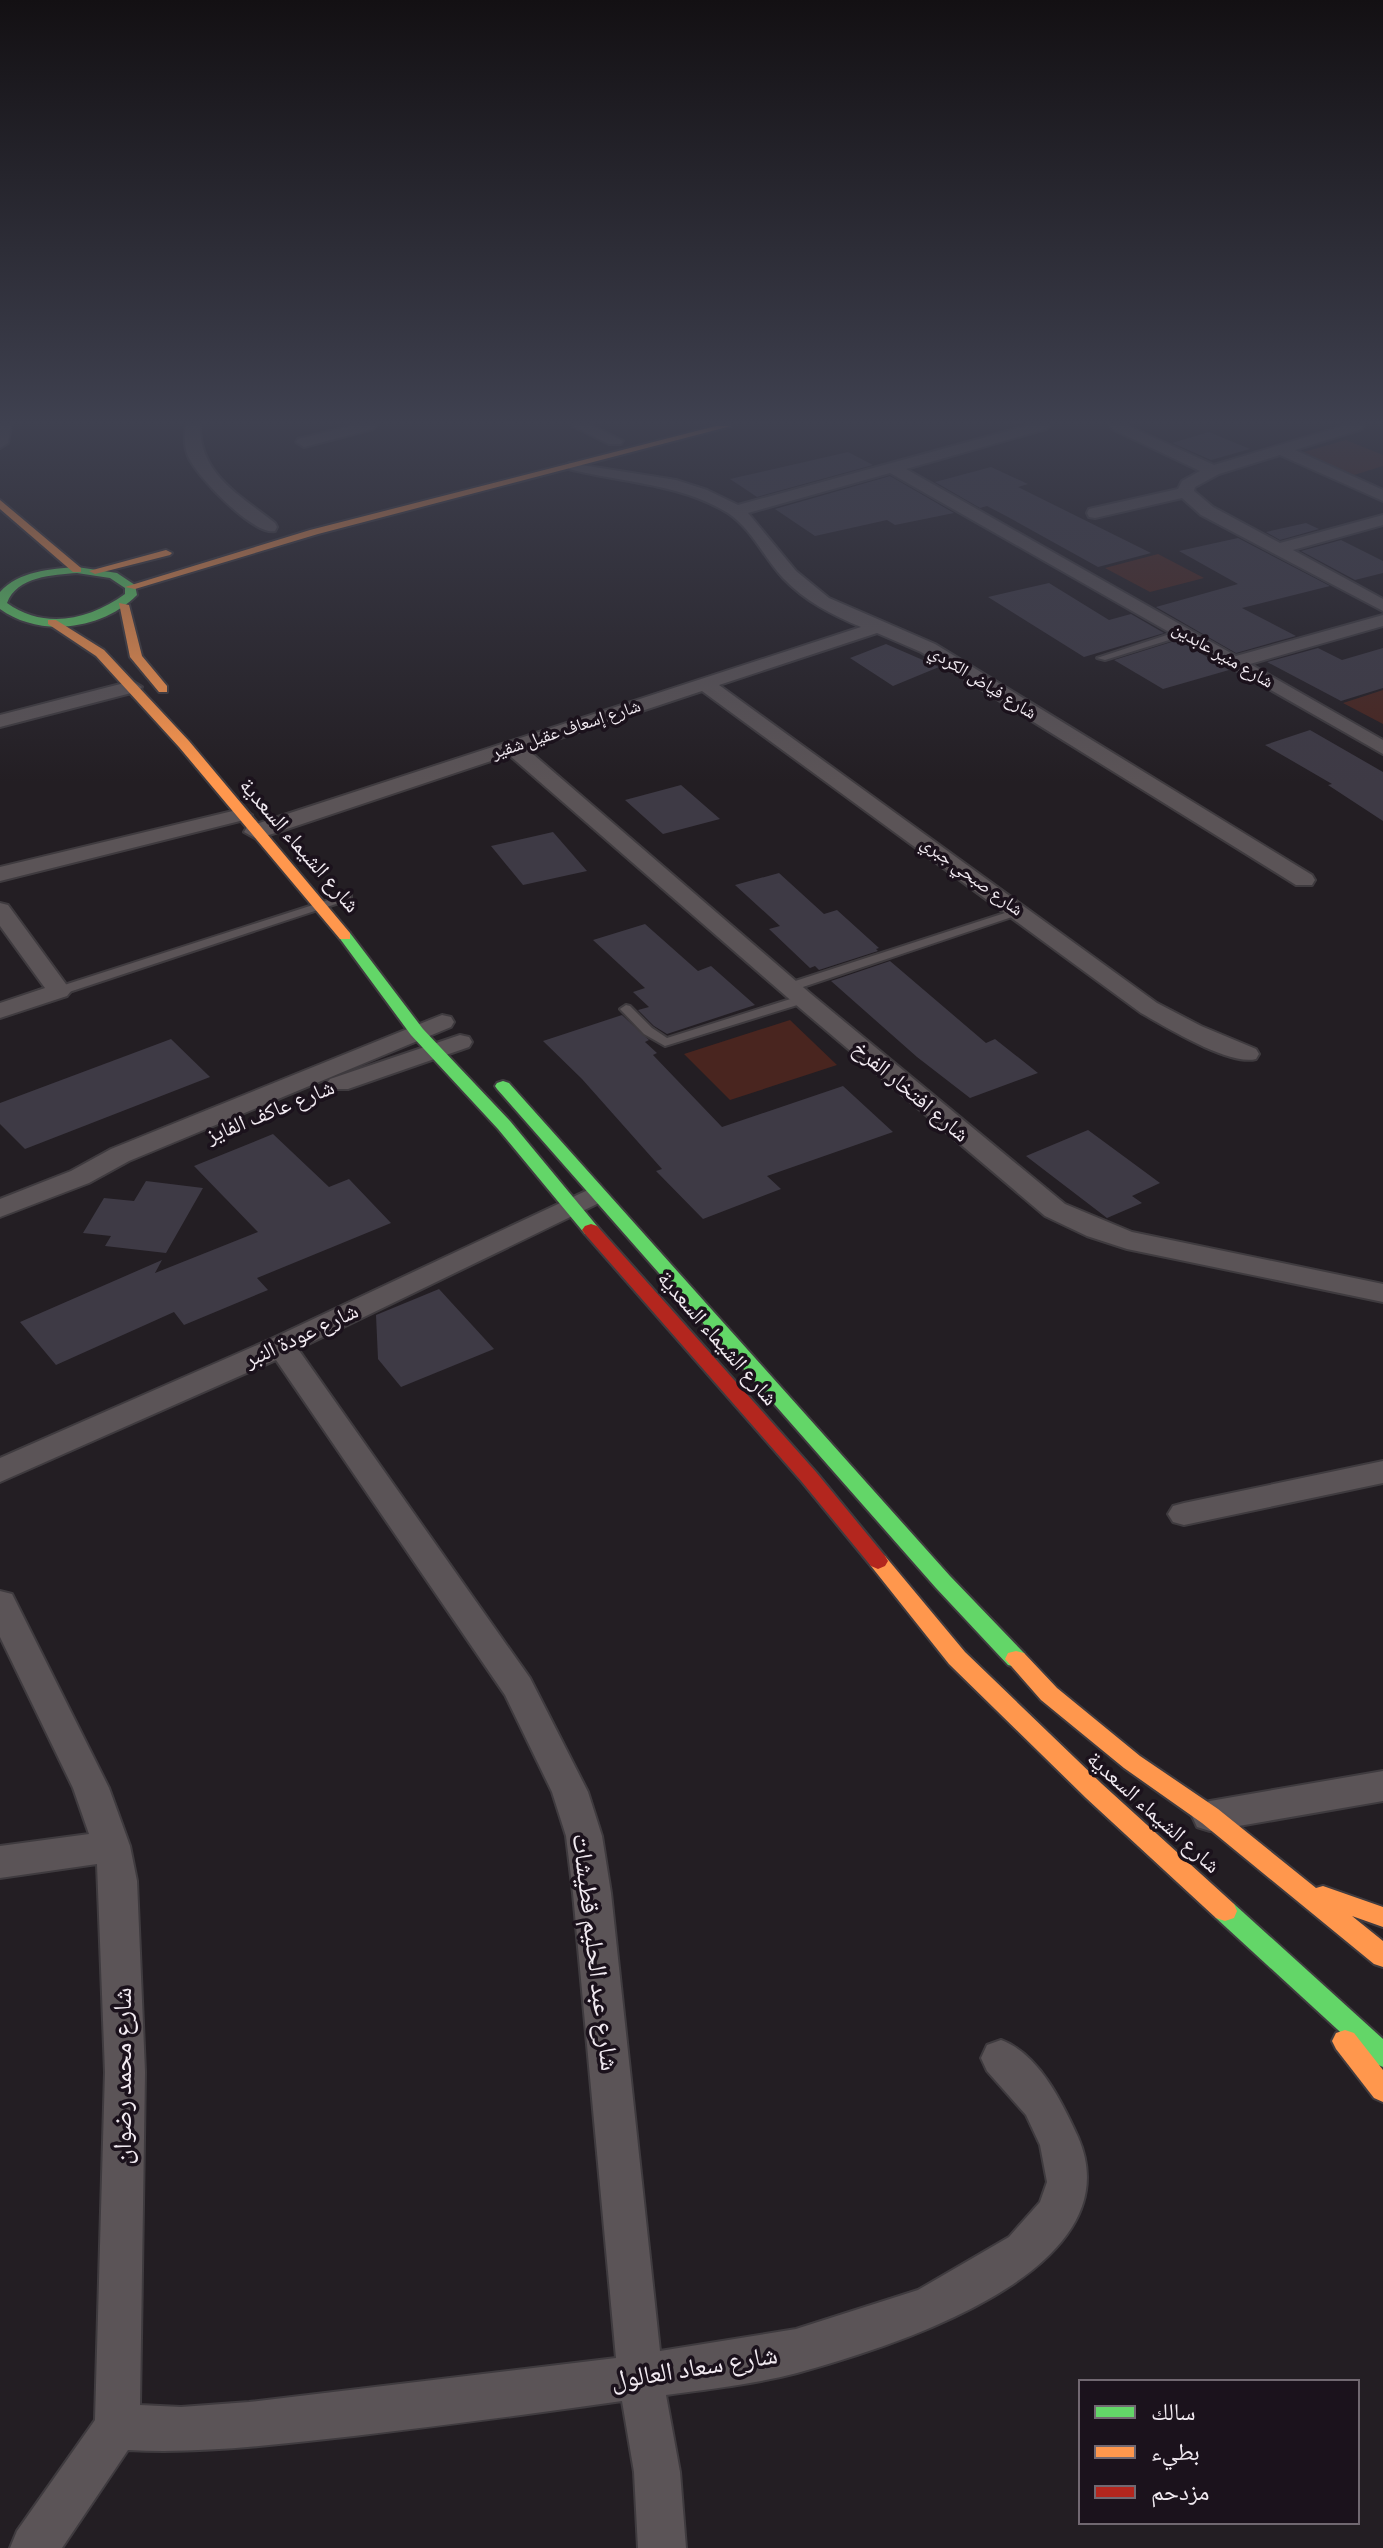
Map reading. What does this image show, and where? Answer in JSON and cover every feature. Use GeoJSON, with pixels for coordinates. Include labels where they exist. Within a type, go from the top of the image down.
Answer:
{"type":"FeatureCollection","features":[{"type":"Feature","properties":{"kind":"street"},"geometry":{"type":"LineString","coordinates":[[53,545],[86,571],[112,574],[127,596],[136,657],[172,699]]}},
{"type":"Feature","properties":{"kind":"street"},"geometry":{"type":"LineString","coordinates":[[0,625],[95,617],[127,596],[276,545]]}},
{"type":"Feature","properties":{"kind":"street","name":"شارع فياض الكردي"},"geometry":{"type":"LineString","coordinates":[[768,545],[804,588],[841,612],[928,648],[1304,880]]}},
{"type":"Feature","properties":{"kind":"street","name":"شارع منير عابدين"},"geometry":{"type":"LineString","coordinates":[[1028,545],[1383,748]]}},
{"type":"Feature","properties":{"kind":"street"},"geometry":{"type":"LineString","coordinates":[[1270,545],[1383,606]]}},
{"type":"Feature","properties":{"kind":"street"},"geometry":{"type":"LineString","coordinates":[[1278,549],[1293,545]]}},
{"type":"Feature","properties":{"kind":"street"},"geometry":{"type":"LineString","coordinates":[[8,589],[45,574],[86,571],[183,549]]}},
{"type":"Feature","properties":{"kind":"street"},"geometry":{"type":"LineString","coordinates":[[15,561],[1,604],[5,611],[28,621]]}},
{"type":"Feature","properties":{"kind":"street"},"geometry":{"type":"LineString","coordinates":[[1236,662],[1383,620]]}},
{"type":"Feature","properties":{"kind":"street","name":"شارع الشيماء السعدية"},"geometry":{"type":"LineString","coordinates":[[52,622],[100,653],[184,744],[320,905],[425,1041],[504,1125],[570,1206],[835,1508],[909,1603],[957,1658],[1091,1757],[1210,1816],[1383,1956]]}},
{"type":"Feature","properties":{"kind":"street","name":"شارع إسعاف عقيل شقير"},"geometry":{"type":"LineString","coordinates":[[0,874],[248,823],[284,824],[878,627]]}},
{"type":"Feature","properties":{"kind":"street","name":"شارع صبحي جبري"},"geometry":{"type":"LineString","coordinates":[[705,684],[1149,1008],[1192,1031],[1247,1054]]}},
{"type":"Feature","properties":{"kind":"street"},"geometry":{"type":"LineString","coordinates":[[0,721],[132,687]]}},
{"type":"Feature","properties":{"kind":"street","name":"شارع افتخار الفرخ"},"geometry":{"type":"LineString","coordinates":[[512,747],[1039,1199],[1064,1215],[1127,1240],[1381,1295]]}},
{"type":"Feature","properties":{"kind":"street","name":"شارع الشيماء السعدية"},"geometry":{"type":"LineString","coordinates":[[342,891],[361,914]]}},
{"type":"Feature","properties":{"kind":"street"},"geometry":{"type":"LineString","coordinates":[[0,910],[59,991],[0,1011]]}},
{"type":"Feature","properties":{"kind":"street"},"geometry":{"type":"LineString","coordinates":[[437,1016],[465,1047]]}},
{"type":"Feature","properties":{"kind":"street","name":"شارع عاكف الفايز"},"geometry":{"type":"LineString","coordinates":[[425,1041],[437,1016]]}},
{"type":"Feature","properties":{"kind":"street","name":"شارع عاكف الفايز"},"geometry":{"type":"LineString","coordinates":[[0,1209],[80,1177],[127,1169],[343,1082],[425,1041],[465,1047]]}},
{"type":"Feature","properties":{"kind":"street","name":"شارع الشيماء السعدية"},"geometry":{"type":"LineString","coordinates":[[491,1074],[532,1116],[997,1641],[1049,1694],[1091,1757],[1260,1940],[1383,2055]]}},
{"type":"Feature","properties":{"kind":"street","name":"شارع عودة النبر"},"geometry":{"type":"LineString","coordinates":[[0,1471],[281,1346],[598,1193]]}},
{"type":"Feature","properties":{"kind":"street","name":"شارع عبد الحليم قطيشات"},"geometry":{"type":"LineString","coordinates":[[281,1346],[518,1687],[570,1792],[584,1836],[640,2375],[657,2472],[662,2548]]}},
{"type":"Feature","properties":{"kind":"street"},"geometry":{"type":"LineString","coordinates":[[1184,1514],[1383,1472]]}},
{"type":"Feature","properties":{"kind":"street","name":"شارع محمد رضوان"},"geometry":{"type":"LineString","coordinates":[[0,1603],[73,1748],[101,1812],[112,1846],[118,1881],[125,2072],[117,2427]]}},
{"type":"Feature","properties":{"kind":"street"},"geometry":{"type":"LineString","coordinates":[[1210,1816],[1383,1786]]}},
{"type":"Feature","properties":{"kind":"street"},"geometry":{"type":"LineString","coordinates":[[0,1862],[112,1846]]}},
{"type":"Feature","properties":{"kind":"street"},"geometry":{"type":"LineString","coordinates":[[1292,1885],[1383,1917]]}},
{"type":"Feature","properties":{"kind":"street"},"geometry":{"type":"LineString","coordinates":[[1260,1940],[1383,2090]]}},
{"type":"Feature","properties":{"kind":"street","name":"شارع سعاد العالول"},"geometry":{"type":"LineString","coordinates":[[117,2427],[181,2430],[249,2425],[505,2396],[747,2361],[796,2351],[928,2309],[1024,2252],[1056,2215],[1068,2182],[1060,2143],[1040,2102],[1001,2058]]}},
{"type":"Feature","properties":{"kind":"street"},"geometry":{"type":"LineString","coordinates":[[34,2548],[117,2427]]}},
{"type":"Feature","properties":{"kind":"lane"},"geometry":{"type":"LineString","coordinates":[[1102,658],[1182,633]]}},
{"type":"Feature","properties":{"kind":"lane"},"geometry":{"type":"LineString","coordinates":[[59,991],[320,905],[342,891]]}},
{"type":"Feature","properties":{"kind":"lane"},"geometry":{"type":"LineString","coordinates":[[626,1009],[648,1031],[665,1042],[1020,911]]}},
{"type":"Feature","properties":{"kind":"shaded area"},"geometry":{"type":"Polygon","coordinates":[[[1158,554],[1204,578],[1150,592],[1105,568],[1158,554]]]}},
{"type":"Feature","properties":{"kind":"shaded area"},"geometry":{"type":"Polygon","coordinates":[[[1383,690],[1383,724],[1343,703],[1383,690]]]}},
{"type":"Feature","properties":{"kind":"shaded area"},"geometry":{"type":"Polygon","coordinates":[[[790,1020],[837,1065],[730,1100],[684,1054],[790,1020]]]}},
{"type":"Feature","properties":{"kind":"building"},"geometry":{"type":"Polygon","coordinates":[[[1058,545],[1135,545],[1151,553],[1098,567],[1058,545]]]}},
{"type":"Feature","properties":{"kind":"building"},"geometry":{"type":"Polygon","coordinates":[[[1207,545],[1251,545],[1330,586],[1242,608],[1296,636],[1236,653],[1156,607],[1238,584],[1179,551],[1207,545]]]}},
{"type":"Feature","properties":{"kind":"building"},"geometry":{"type":"Polygon","coordinates":[[[1323,545],[1351,545],[1383,561],[1383,573],[1355,580],[1301,551],[1323,545]]]}},
{"type":"Feature","properties":{"kind":"building"},"geometry":{"type":"Polygon","coordinates":[[[1049,583],[1109,620],[1131,614],[1164,633],[1084,657],[988,597],[1049,583]]]}},
{"type":"Feature","properties":{"kind":"building"},"geometry":{"type":"Polygon","coordinates":[[[1178,640],[1229,670],[1163,689],[1114,660],[1178,640]]]}},
{"type":"Feature","properties":{"kind":"building"},"geometry":{"type":"Polygon","coordinates":[[[886,644],[939,667],[893,686],[850,658],[886,644]]]}},
{"type":"Feature","properties":{"kind":"building"},"geometry":{"type":"Polygon","coordinates":[[[1318,648],[1342,660],[1383,648],[1383,688],[1341,701],[1267,662],[1318,648]]]}},
{"type":"Feature","properties":{"kind":"building"},"geometry":{"type":"Polygon","coordinates":[[[1310,730],[1383,772],[1383,821],[1328,785],[1332,784],[1265,745],[1310,730]]]}},
{"type":"Feature","properties":{"kind":"building"},"geometry":{"type":"Polygon","coordinates":[[[681,785],[720,819],[663,834],[625,800],[681,785]]]}},
{"type":"Feature","properties":{"kind":"building"},"geometry":{"type":"Polygon","coordinates":[[[553,832],[587,871],[523,885],[491,846],[553,832]]]}},
{"type":"Feature","properties":{"kind":"building"},"geometry":{"type":"Polygon","coordinates":[[[779,873],[824,914],[837,910],[879,948],[876,949],[878,951],[819,970],[815,966],[810,968],[769,929],[780,926],[735,885],[779,873]]]}},
{"type":"Feature","properties":{"kind":"building"},"geometry":{"type":"Polygon","coordinates":[[[645,924],[698,971],[711,966],[755,1005],[667,1034],[654,1026],[638,1010],[649,1007],[633,992],[645,988],[593,940],[645,924]]]}},
{"type":"Feature","properties":{"kind":"building"},"geometry":{"type":"Polygon","coordinates":[[[890,961],[986,1043],[995,1039],[1038,1073],[970,1098],[917,1057],[831,981],[890,961]]]}},
{"type":"Feature","properties":{"kind":"building"},"geometry":{"type":"Polygon","coordinates":[[[622,1015],[649,1040],[645,1042],[657,1053],[653,1055],[722,1127],[843,1086],[893,1132],[767,1176],[781,1189],[703,1219],[656,1171],[662,1169],[582,1079],[543,1041],[622,1015]]]}},
{"type":"Feature","properties":{"kind":"building"},"geometry":{"type":"Polygon","coordinates":[[[171,1039],[210,1077],[25,1149],[0,1124],[0,1103],[171,1039]]]}},
{"type":"Feature","properties":{"kind":"building"},"geometry":{"type":"Polygon","coordinates":[[[1088,1130],[1160,1183],[1132,1196],[1142,1203],[1107,1218],[1026,1156],[1088,1130]]]}},
{"type":"Feature","properties":{"kind":"building"},"geometry":{"type":"Polygon","coordinates":[[[273,1134],[329,1187],[349,1179],[391,1223],[257,1278],[268,1290],[184,1325],[174,1312],[56,1365],[20,1322],[162,1260],[155,1273],[258,1232],[194,1166],[273,1134]]]}},
{"type":"Feature","properties":{"kind":"building"},"geometry":{"type":"Polygon","coordinates":[[[146,1181],[203,1188],[166,1253],[105,1246],[111,1236],[83,1233],[104,1198],[134,1201],[146,1181]]]}},
{"type":"Feature","properties":{"kind":"building"},"geometry":{"type":"Polygon","coordinates":[[[439,1289],[494,1349],[401,1387],[378,1359],[376,1315],[439,1289]]]}},
{"type":"Feature","properties":{"kind":"traffic: fast"},"geometry":{"type":"LineString","coordinates":[[77,570],[113,575],[131,587],[131,595],[101,613],[66,623],[31,621],[1,604],[4,594],[21,581],[44,574],[77,570]]}},
{"type":"Feature","properties":{"kind":"traffic: fast"},"geometry":{"type":"LineString","coordinates":[[345,936],[417,1032],[504,1125],[591,1230]]}},
{"type":"Feature","properties":{"kind":"traffic: fast"},"geometry":{"type":"LineString","coordinates":[[503,1086],[943,1582],[1016,1659]]}},
{"type":"Feature","properties":{"kind":"traffic: fast"},"geometry":{"type":"LineString","coordinates":[[1225,1911],[1383,2055]]}},
{"type":"Feature","properties":{"kind":"traffic: slow"},"geometry":{"type":"LineString","coordinates":[[48,545],[77,570]]}},
{"type":"Feature","properties":{"kind":"traffic: slow"},"geometry":{"type":"LineString","coordinates":[[131,587],[271,545]]}},
{"type":"Feature","properties":{"kind":"traffic: slow"},"geometry":{"type":"LineString","coordinates":[[95,571],[166,553]]}},
{"type":"Feature","properties":{"kind":"traffic: slow"},"geometry":{"type":"LineString","coordinates":[[123,605],[136,657],[163,689]]}},
{"type":"Feature","properties":{"kind":"traffic: slow"},"geometry":{"type":"LineString","coordinates":[[52,622],[100,653],[184,744],[345,936]]}},
{"type":"Feature","properties":{"kind":"traffic: slow"},"geometry":{"type":"LineString","coordinates":[[878,1561],[957,1658],[1094,1791],[1225,1911]]}},
{"type":"Feature","properties":{"kind":"traffic: slow"},"geometry":{"type":"LineString","coordinates":[[1016,1659],[1049,1694],[1132,1762],[1210,1816],[1383,1956]]}},
{"type":"Feature","properties":{"kind":"traffic: slow"},"geometry":{"type":"LineString","coordinates":[[1323,1896],[1383,1917]]}},
{"type":"Feature","properties":{"kind":"traffic: slow"},"geometry":{"type":"LineString","coordinates":[[1345,2041],[1383,2090]]}},
{"type":"Feature","properties":{"kind":"traffic: jam"},"geometry":{"type":"LineString","coordinates":[[591,1230],[809,1477],[878,1561]]}}]}
